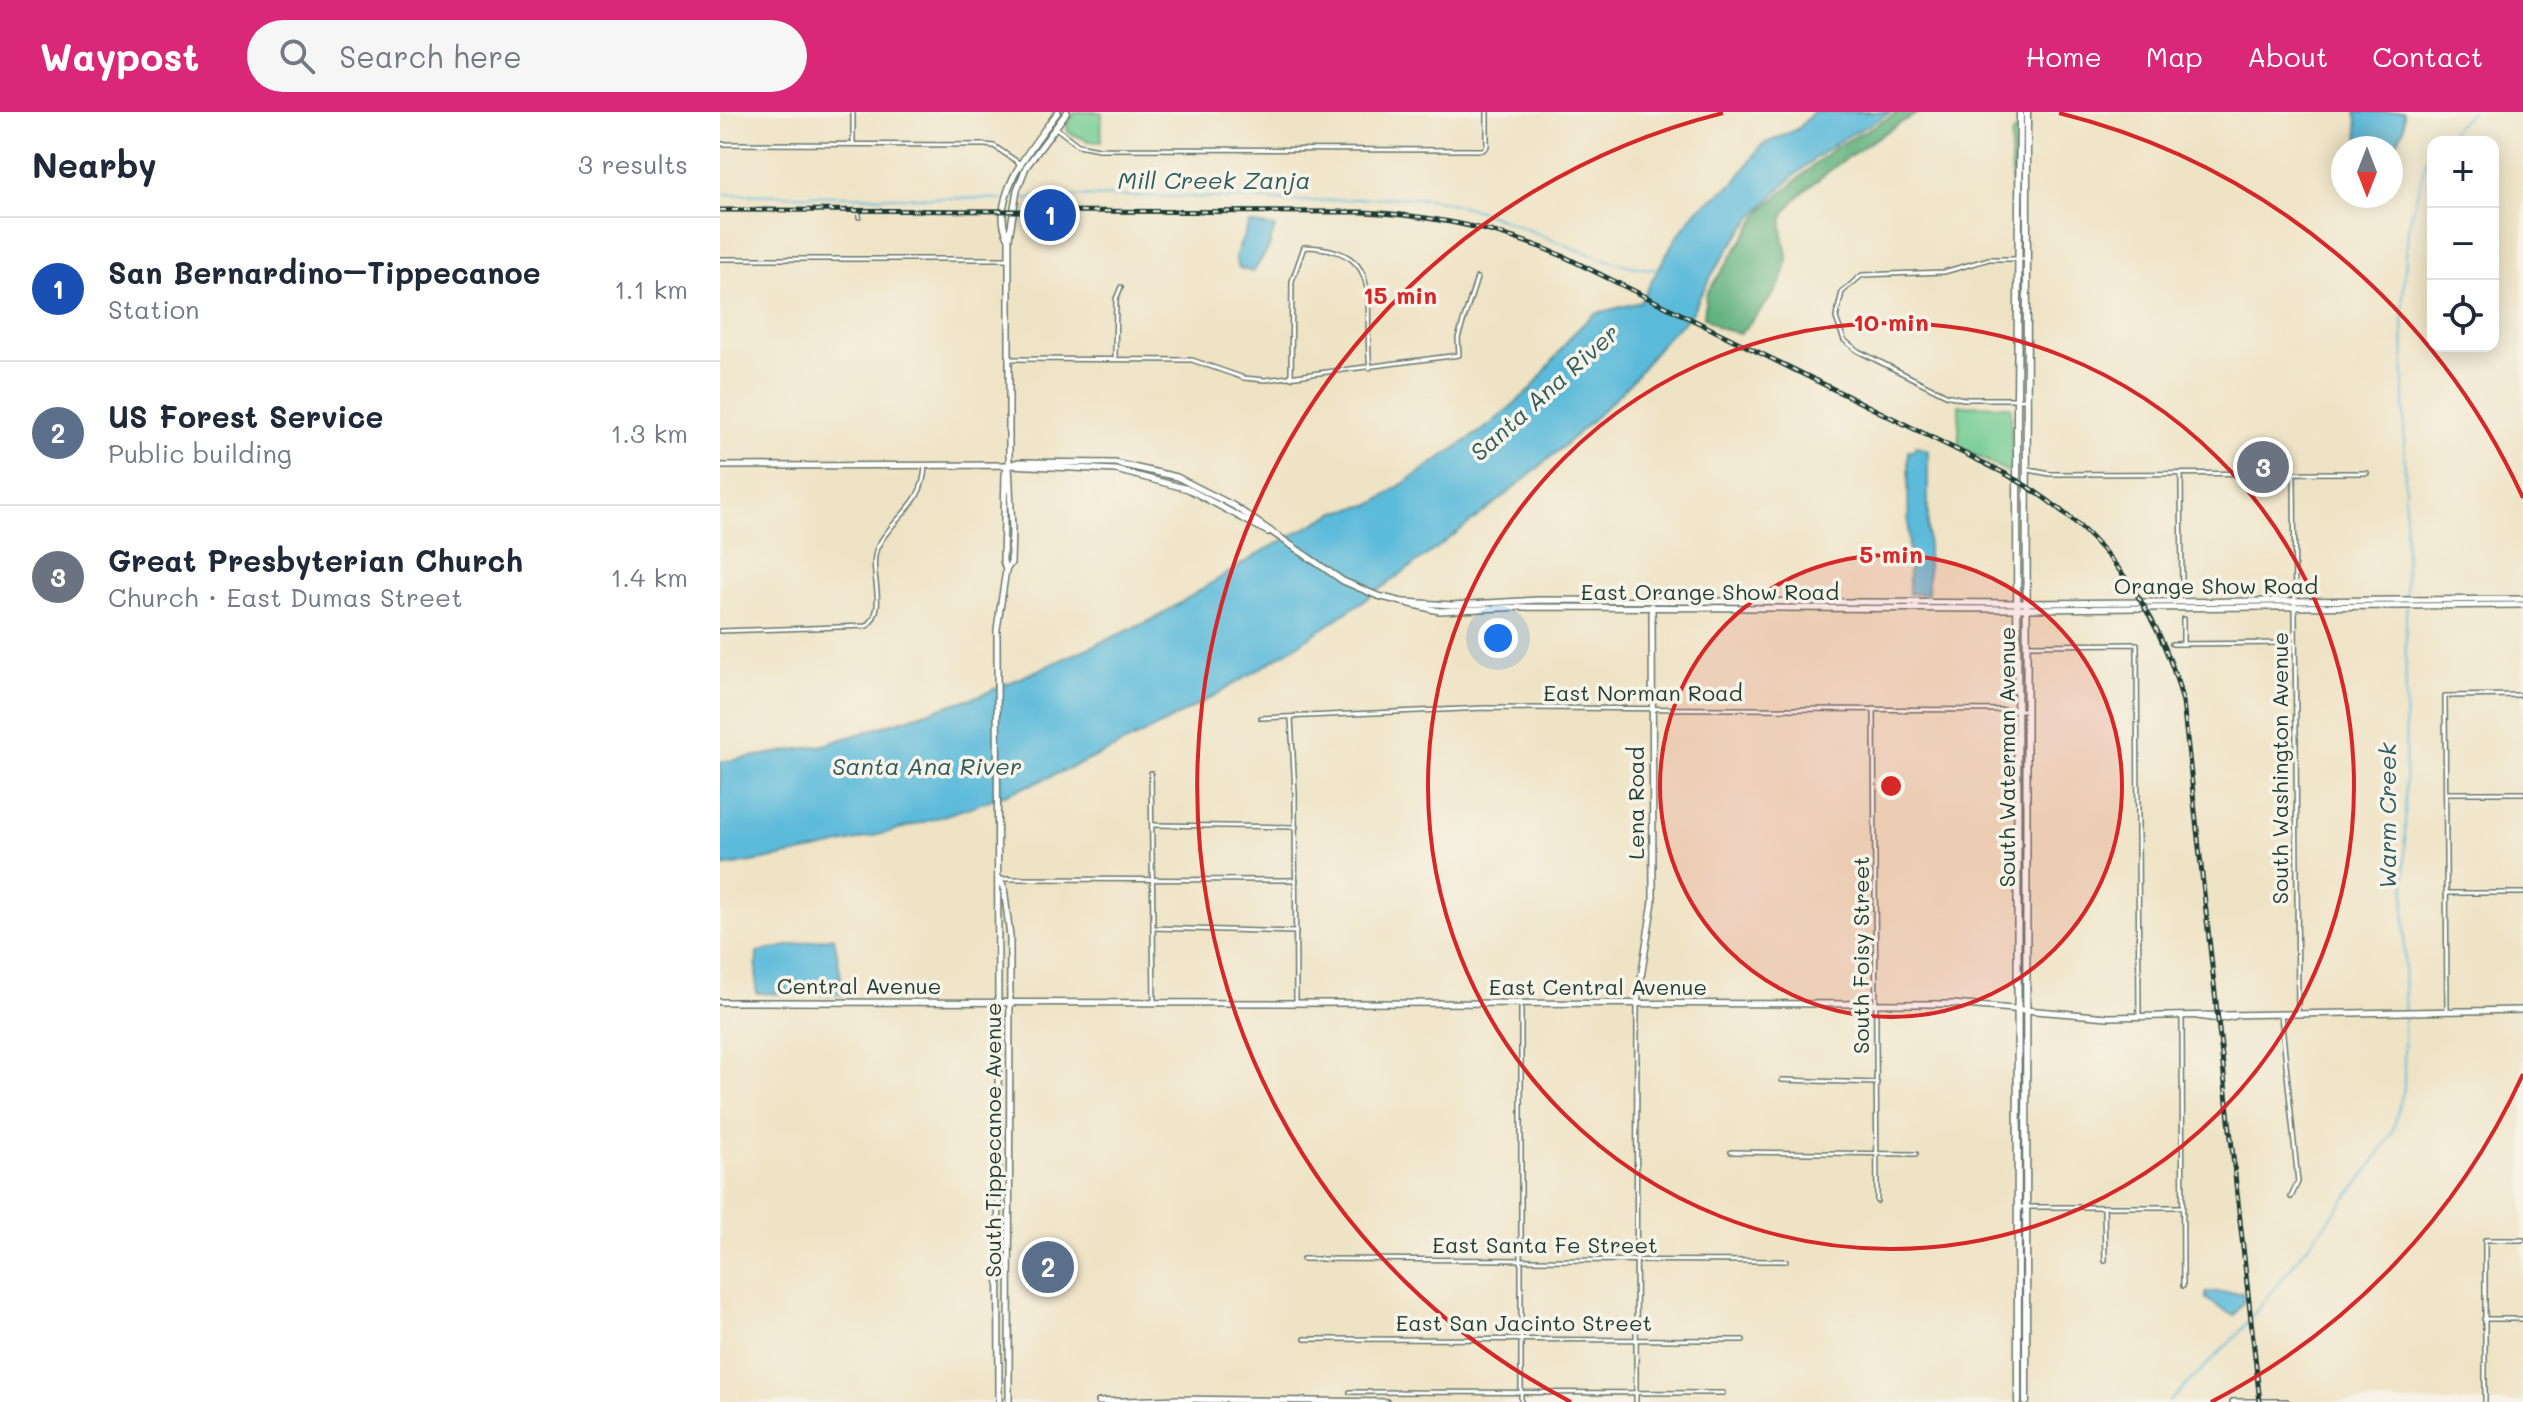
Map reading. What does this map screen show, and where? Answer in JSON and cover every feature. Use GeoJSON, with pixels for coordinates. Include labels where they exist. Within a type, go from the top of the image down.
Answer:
{"type":"FeatureCollection","features":[{"type":"Feature","properties":{"kind":"main road","name":"South Tippecanoe Avenue"},"geometry":{"type":"LineString","coordinates":[[999,1402],[997,629],[1006,570],[1003,561],[1005,474],[1009,465],[1009,193],[1023,165],[1058,112]]}},
{"type":"Feature","properties":{"kind":"main road","name":"South Tippecanoe Avenue"},"geometry":{"type":"LineString","coordinates":[[1010,204],[1023,165],[1067,112]]}},
{"type":"Feature","properties":{"kind":"main road","name":"South Waterman Avenue"},"geometry":{"type":"LineString","coordinates":[[2020,112],[2022,259]]}},
{"type":"Feature","properties":{"kind":"main road","name":"South Waterman Avenue"},"geometry":{"type":"LineString","coordinates":[[2026,1402],[2020,398],[2027,112]]}},
{"type":"Feature","properties":{"kind":"main road"},"geometry":{"type":"LineString","coordinates":[[1049,124],[1056,128]]}},
{"type":"Feature","properties":{"kind":"main road","name":"South Waterman Avenue"},"geometry":{"type":"LineString","coordinates":[[2020,398],[2025,470],[2021,606],[2025,645],[2021,710]]}},
{"type":"Feature","properties":{"kind":"main road"},"geometry":{"type":"LineString","coordinates":[[720,466],[1009,465]]}},
{"type":"Feature","properties":{"kind":"main road","name":"East Orange Show Road"},"geometry":{"type":"LineString","coordinates":[[1009,465],[1130,472],[1174,484],[1213,498],[1343,581],[1395,601],[1439,611],[1491,606],[1596,604],[2021,606]]}},
{"type":"Feature","properties":{"kind":"main road"},"geometry":{"type":"LineString","coordinates":[[2442,603],[2523,599]]}},
{"type":"Feature","properties":{"kind":"main road"},"geometry":{"type":"LineString","coordinates":[[2442,603],[2523,605]]}},
{"type":"Feature","properties":{"kind":"main road","name":"Orange Show Road"},"geometry":{"type":"LineString","coordinates":[[2021,606],[2442,603]]}},
{"type":"Feature","properties":{"kind":"main road","name":"Lena Road"},"geometry":{"type":"LineString","coordinates":[[1637,1003],[1653,901],[1652,604]]}},
{"type":"Feature","properties":{"kind":"main road","name":"South Tippecanoe Avenue"},"geometry":{"type":"LineString","coordinates":[[999,880],[1004,887],[1009,916],[1009,1402]]}},
{"type":"Feature","properties":{"kind":"main road","name":"East Central Avenue"},"geometry":{"type":"LineString","coordinates":[[999,1001],[1876,1003],[2022,1008],[2084,1016],[2197,1016],[2219,1019],[2382,1011],[2523,1010]]}},
{"type":"Feature","properties":{"kind":"main road","name":"Central Avenue"},"geometry":{"type":"LineString","coordinates":[[720,1002],[999,1001]]}},
{"type":"Feature","properties":{"kind":"main road","name":"South Waterman Avenue"},"geometry":{"type":"LineString","coordinates":[[2018,1402],[2018,1086],[2022,1008]]}},
{"type":"Feature","properties":{"kind":"main road"},"geometry":{"type":"LineString","coordinates":[[2018,1086],[2022,1116],[2026,1118]]}},
{"type":"Feature","properties":{"kind":"main road"},"geometry":{"type":"LineString","coordinates":[[999,1211],[1009,1211]]}},
{"type":"Feature","properties":{"kind":"main road"},"geometry":{"type":"LineString","coordinates":[[1099,1402],[1290,1399],[1386,1402]]}},
{"type":"Feature","properties":{"kind":"main road"},"geometry":{"type":"LineString","coordinates":[[2233,1402],[2286,1402]]}},
{"type":"Feature","properties":{"kind":"street"},"geometry":{"type":"LineString","coordinates":[[853,112],[853,144]]}},
{"type":"Feature","properties":{"kind":"street"},"geometry":{"type":"LineString","coordinates":[[1056,128],[1078,145],[1099,149],[1486,149],[1487,112]]}},
{"type":"Feature","properties":{"kind":"street"},"geometry":{"type":"LineString","coordinates":[[720,144],[990,145],[1023,165]]}},
{"type":"Feature","properties":{"kind":"street"},"geometry":{"type":"LineString","coordinates":[[1291,378],[1293,277],[1304,247],[1344,252],[1354,258],[1364,272],[1370,368]]}},
{"type":"Feature","properties":{"kind":"street"},"geometry":{"type":"LineString","coordinates":[[720,259],[1008,259]]}},
{"type":"Feature","properties":{"kind":"street"},"geometry":{"type":"LineString","coordinates":[[2020,398],[1963,399],[1946,395],[1858,351],[1838,329],[1838,300],[1848,284],[1862,275],[1944,272],[1989,259],[2022,259]]}},
{"type":"Feature","properties":{"kind":"street"},"geometry":{"type":"LineString","coordinates":[[1008,359],[1192,360],[1253,379],[1291,378],[1370,368],[1461,352],[1458,338],[1477,278]]}},
{"type":"Feature","properties":{"kind":"street"},"geometry":{"type":"LineString","coordinates":[[1115,359],[1116,299],[1121,287]]}},
{"type":"Feature","properties":{"kind":"street"},"geometry":{"type":"LineString","coordinates":[[720,631],[860,628],[870,624],[877,608],[877,550],[923,489],[925,465]]}},
{"type":"Feature","properties":{"kind":"street"},"geometry":{"type":"LineString","coordinates":[[2025,470],[2050,474],[2367,473]]}},
{"type":"Feature","properties":{"kind":"street"},"geometry":{"type":"LineString","coordinates":[[2181,473],[2182,588]]}},
{"type":"Feature","properties":{"kind":"street","name":"South Washington Avenue"},"geometry":{"type":"LineString","coordinates":[[2294,474],[2298,1015]]}},
{"type":"Feature","properties":{"kind":"street"},"geometry":{"type":"LineString","coordinates":[[2183,619],[2183,644]]}},
{"type":"Feature","properties":{"kind":"street"},"geometry":{"type":"LineString","coordinates":[[2172,644],[2295,643]]}},
{"type":"Feature","properties":{"kind":"street"},"geometry":{"type":"LineString","coordinates":[[2025,645],[2137,644],[2139,1017]]}},
{"type":"Feature","properties":{"kind":"street"},"geometry":{"type":"LineString","coordinates":[[2447,1011],[2445,696],[2523,695]]}},
{"type":"Feature","properties":{"kind":"street","name":"East Norman Road"},"geometry":{"type":"LineString","coordinates":[[1261,718],[1485,708],[2021,710]]}},
{"type":"Feature","properties":{"kind":"street","name":"South Foisy Street"},"geometry":{"type":"LineString","coordinates":[[1874,709],[1877,1201]]}},
{"type":"Feature","properties":{"kind":"street"},"geometry":{"type":"LineString","coordinates":[[1291,717],[1296,827],[1296,1002]]}},
{"type":"Feature","properties":{"kind":"street"},"geometry":{"type":"LineString","coordinates":[[1151,773],[1154,1002]]}},
{"type":"Feature","properties":{"kind":"street"},"geometry":{"type":"LineString","coordinates":[[2446,793],[2523,793]]}},
{"type":"Feature","properties":{"kind":"street"},"geometry":{"type":"LineString","coordinates":[[1151,825],[1296,827]]}},
{"type":"Feature","properties":{"kind":"street"},"geometry":{"type":"LineString","coordinates":[[999,880],[1296,880]]}},
{"type":"Feature","properties":{"kind":"street"},"geometry":{"type":"LineString","coordinates":[[2446,893],[2523,893]]}},
{"type":"Feature","properties":{"kind":"street"},"geometry":{"type":"LineString","coordinates":[[1153,928],[1296,932]]}},
{"type":"Feature","properties":{"kind":"street"},"geometry":{"type":"LineString","coordinates":[[1521,1003],[1521,1402]]}},
{"type":"Feature","properties":{"kind":"street"},"geometry":{"type":"LineString","coordinates":[[1636,1402],[1637,1003]]}},
{"type":"Feature","properties":{"kind":"street"},"geometry":{"type":"LineString","coordinates":[[2281,1015],[2298,1182],[2291,1197]]}},
{"type":"Feature","properties":{"kind":"street"},"geometry":{"type":"LineString","coordinates":[[2182,1017],[2183,1286]]}},
{"type":"Feature","properties":{"kind":"street"},"geometry":{"type":"LineString","coordinates":[[1782,1080],[1877,1083]]}},
{"type":"Feature","properties":{"kind":"street"},"geometry":{"type":"LineString","coordinates":[[1731,1152],[1916,1154]]}},
{"type":"Feature","properties":{"kind":"street"},"geometry":{"type":"LineString","coordinates":[[2018,1207],[2183,1207]]}},
{"type":"Feature","properties":{"kind":"street"},"geometry":{"type":"LineString","coordinates":[[2104,1207],[2105,1261]]}},
{"type":"Feature","properties":{"kind":"street"},"geometry":{"type":"LineString","coordinates":[[2485,1402],[2485,1240],[2523,1240]]}},
{"type":"Feature","properties":{"kind":"street","name":"East Santa Fe Street"},"geometry":{"type":"LineString","coordinates":[[1303,1259],[1786,1261]]}},
{"type":"Feature","properties":{"kind":"street"},"geometry":{"type":"LineString","coordinates":[[2484,1319],[2523,1319]]}},
{"type":"Feature","properties":{"kind":"street","name":"East San Jacinto Street"},"geometry":{"type":"LineString","coordinates":[[1305,1339],[1743,1340]]}},
{"type":"Feature","properties":{"kind":"street"},"geometry":{"type":"LineString","coordinates":[[1350,1392],[1723,1393]]}},
{"type":"Feature","properties":{"kind":"green space"},"geometry":{"type":"Polygon","coordinates":[[[1075,112],[1102,112],[1101,142],[1089,141],[1068,132],[1067,124],[1075,112]]]}},
{"type":"Feature","properties":{"kind":"green space"},"geometry":{"type":"Polygon","coordinates":[[[1899,112],[1920,112],[1846,159],[1792,203],[1784,215],[1782,230],[1786,268],[1777,289],[1740,334],[1718,327],[1704,317],[1706,294],[1764,208],[1834,148],[1899,112]]]}},
{"type":"Feature","properties":{"kind":"green space"},"geometry":{"type":"Polygon","coordinates":[[[2016,130],[2012,232],[2011,136],[2016,130]]]}},
{"type":"Feature","properties":{"kind":"green space"},"geometry":{"type":"Polygon","coordinates":[[[1959,405],[2008,406],[2011,409],[2012,474],[1959,447],[1959,405]]]}},
{"type":"Feature","properties":{"kind":"water","name":"Santa Ana River"},"geometry":{"type":"Polygon","coordinates":[[[1813,112],[1891,112],[1829,148],[1771,197],[1724,256],[1688,318],[1666,338],[1626,387],[1574,437],[1463,528],[1325,627],[1245,678],[1164,723],[1082,763],[997,798],[908,827],[816,850],[720,867],[720,762],[824,745],[981,695],[1154,619],[1263,551],[1336,512],[1373,504],[1491,424],[1531,389],[1573,334],[1594,314],[1640,302],[1674,241],[1697,210],[1735,182],[1762,145],[1799,128],[1813,112]]]}},
{"type":"Feature","properties":{"kind":"water"},"geometry":{"type":"Polygon","coordinates":[[[2356,112],[2404,112],[2404,128],[2400,136],[2359,136],[2356,112]]]}},
{"type":"Feature","properties":{"kind":"water"},"geometry":{"type":"Polygon","coordinates":[[[1249,223],[1275,227],[1269,247],[1253,272],[1239,268],[1235,257],[1249,223]]]}},
{"type":"Feature","properties":{"kind":"water"},"geometry":{"type":"Polygon","coordinates":[[[1916,446],[1928,451],[1928,594],[1909,594],[1908,451],[1913,451],[1916,446]]]}},
{"type":"Feature","properties":{"kind":"water"},"geometry":{"type":"Polygon","coordinates":[[[834,937],[844,995],[756,993],[757,952],[834,937]]]}},
{"type":"Feature","properties":{"kind":"water"},"geometry":{"type":"Polygon","coordinates":[[[2206,1292],[2243,1293],[2244,1300],[2234,1316],[2206,1299],[2206,1292]]]}},
{"type":"Feature","properties":{"kind":"waterway","name":"Warm Creek"},"geometry":{"type":"LineString","coordinates":[[2447,136],[2471,112]]}},
{"type":"Feature","properties":{"kind":"waterway","name":"Warm Creek"},"geometry":{"type":"LineString","coordinates":[[2406,600],[2403,297],[2408,229],[2427,160]]}},
{"type":"Feature","properties":{"kind":"waterway","name":"Mill Creek Zanja"},"geometry":{"type":"LineString","coordinates":[[720,194],[1003,199]]}},
{"type":"Feature","properties":{"kind":"waterway","name":"Mill Creek Zanja"},"geometry":{"type":"LineString","coordinates":[[1009,199],[1116,196],[1294,201],[1388,197],[1426,199],[1499,218],[1604,259],[1659,270]]}},
{"type":"Feature","properties":{"kind":"waterway","name":"Warm Creek"},"geometry":{"type":"LineString","coordinates":[[2169,1402],[2237,1335],[2370,1168],[2392,1133],[2404,1088],[2406,607]]}},
{"type":"Feature","properties":{"kind":"railway"},"geometry":{"type":"LineString","coordinates":[[720,210],[1362,212],[1415,216],[1466,225],[1565,257],[2004,473],[2067,515],[2118,568],[2139,599],[2172,665],[2183,702],[2260,1402]]}},
{"type":"Feature","properties":{"kind":"place","name":"San Bernardino–Tippecanoe"},"geometry":{"type":"Point","coordinates":[1050,215]}},
{"type":"Feature","properties":{"kind":"place","name":"Great Presbyterian Church"},"geometry":{"type":"Point","coordinates":[2263,467]}},
{"type":"Feature","properties":{"kind":"place","name":"US Forest Service"},"geometry":{"type":"Point","coordinates":[1048,1267]}}]}
